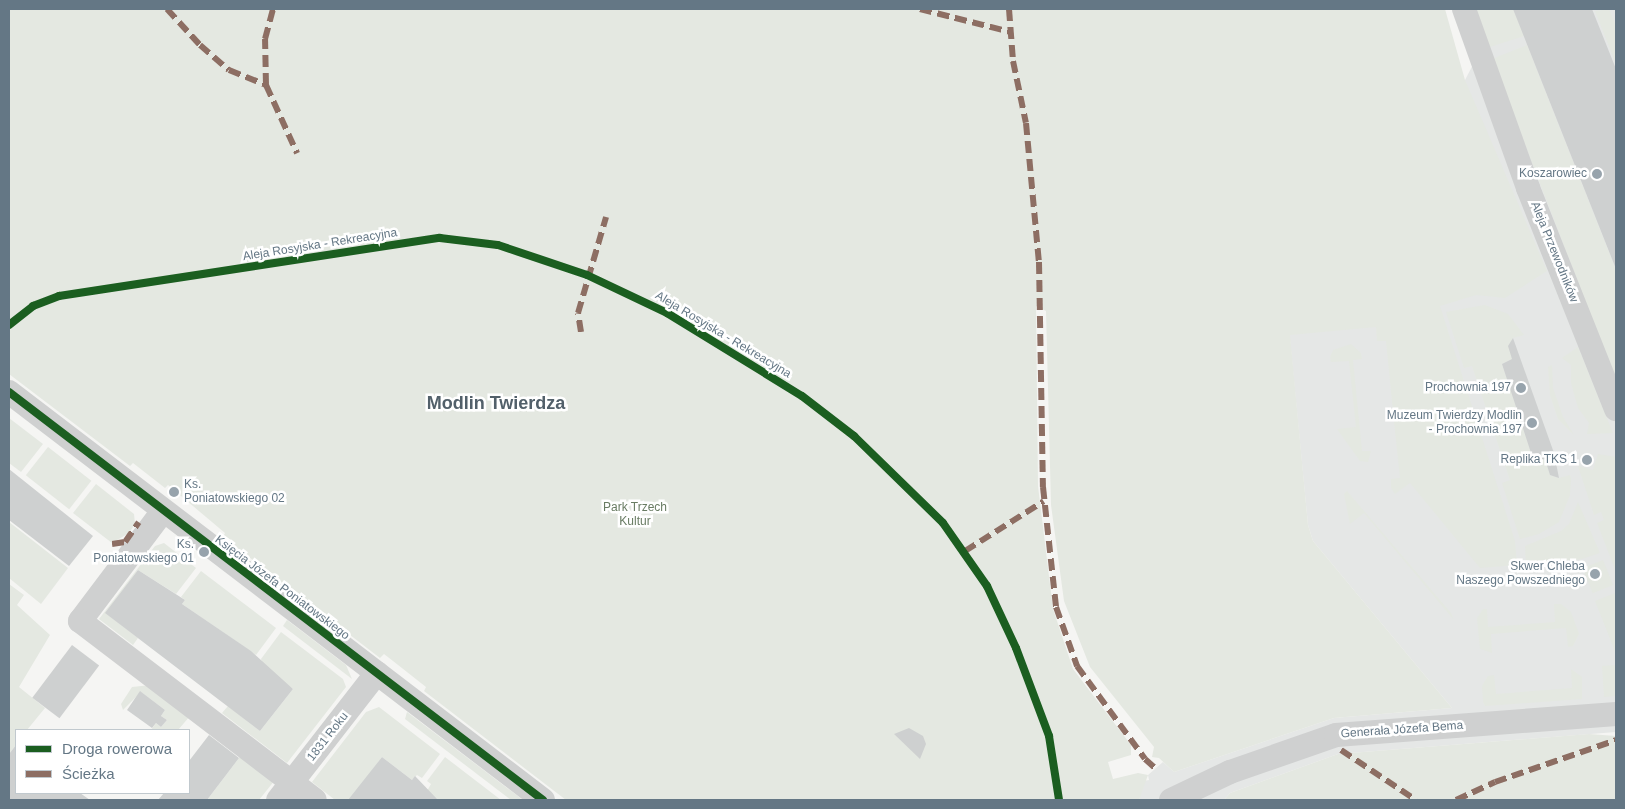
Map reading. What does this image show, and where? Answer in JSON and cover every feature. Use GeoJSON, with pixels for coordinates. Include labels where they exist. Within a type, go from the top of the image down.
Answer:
{"type":"FeatureCollection","features":[{"type":"Feature","properties":{"kind":"street","name":"Aleja Przewodników"},"geometry":{"type":"LineString","coordinates":[[1464,9],[1528,188],[1616,409]]}},
{"type":"Feature","properties":{"kind":"street","name":"Księcia Józefa Poniatowskiego"},"geometry":{"type":"LineString","coordinates":[[9,392],[543,800]]}},
{"type":"Feature","properties":{"kind":"street"},"geometry":{"type":"LineString","coordinates":[[163,511],[80,621],[285,792],[315,800]]}},
{"type":"Feature","properties":{"kind":"street","name":"1831 Roku"},"geometry":{"type":"LineString","coordinates":[[285,792],[377,674]]}},
{"type":"Feature","properties":{"kind":"street","name":"Generała Józefa Bema"},"geometry":{"type":"LineString","coordinates":[[1171,800],[1230,772],[1336,735],[1616,714]]}},
{"type":"Feature","properties":{"kind":"shaded area"},"geometry":{"type":"Polygon","coordinates":[[[1475,9],[1616,9],[1616,732],[1338,754],[1230,793],[1224,800],[1139,800],[1143,781],[1149,780],[1148,775],[1163,762],[1174,772],[1334,718],[1452,708],[1313,541],[1308,525],[1278,216],[1408,108],[1465,80],[1479,53],[1475,9]]]}},
{"type":"Feature","properties":{"kind":"green space","name":"Park Trzech Kultur"},"geometry":{"type":"Polygon","coordinates":[[[9,9],[1445,9],[1465,80],[1547,271],[1505,298],[1476,295],[1440,306],[1515,541],[1517,565],[1480,568],[1410,483],[1395,494],[1391,488],[1391,479],[1400,478],[1386,341],[1377,341],[1376,327],[1290,335],[1308,525],[1313,541],[1452,708],[1334,718],[1174,772],[1159,758],[1152,757],[1154,747],[1090,667],[1064,601],[1051,505],[1046,311],[1036,306],[1038,486],[1053,609],[1073,669],[1131,745],[1131,755],[1108,762],[1113,779],[1138,773],[1148,775],[1139,800],[566,800],[424,691],[426,687],[384,654],[380,658],[223,537],[225,533],[168,485],[165,488],[133,463],[130,466],[9,374],[9,9]]]}},
{"type":"Feature","properties":{"kind":"green space"},"geometry":{"type":"Polygon","coordinates":[[[1475,9],[1513,9],[1524,36],[1490,47],[1475,9]]]}},
{"type":"Feature","properties":{"kind":"green space"},"geometry":{"type":"Polygon","coordinates":[[[1609,9],[1616,26],[1616,64],[1595,11],[1609,9]]]}},
{"type":"Feature","properties":{"kind":"green space"},"geometry":{"type":"Polygon","coordinates":[[[1527,45],[1616,270],[1616,381],[1492,59],[1527,45]]]}},
{"type":"Feature","properties":{"kind":"green space"},"geometry":{"type":"Polygon","coordinates":[[[1485,305],[1508,314],[1524,335],[1513,338],[1512,359],[1502,364],[1534,461],[1545,459],[1550,475],[1559,478],[1570,475],[1571,479],[1570,495],[1559,522],[1539,534],[1520,539],[1502,483],[1510,480],[1472,366],[1464,368],[1446,312],[1485,305]]]}},
{"type":"Feature","properties":{"kind":"green space"},"geometry":{"type":"Polygon","coordinates":[[[1351,344],[1361,353],[1362,359],[1353,360],[1362,451],[1371,451],[1368,462],[1360,461],[1337,429],[1356,427],[1349,361],[1331,362],[1330,357],[1333,350],[1351,344]]]}},
{"type":"Feature","properties":{"kind":"green space"},"geometry":{"type":"Polygon","coordinates":[[[1578,347],[1613,433],[1587,434],[1589,423],[1578,408],[1571,383],[1571,365],[1562,358],[1578,347]]]}},
{"type":"Feature","properties":{"kind":"green space"},"geometry":{"type":"Polygon","coordinates":[[[1552,365],[1553,388],[1563,417],[1574,435],[1558,419],[1550,395],[1548,367],[1552,365]]]}},
{"type":"Feature","properties":{"kind":"green space"},"geometry":{"type":"Polygon","coordinates":[[[9,418],[43,444],[21,472],[9,463],[9,418]]]}},
{"type":"Feature","properties":{"kind":"green space"},"geometry":{"type":"Polygon","coordinates":[[[48,447],[91,481],[69,509],[26,475],[48,447]]]}},
{"type":"Feature","properties":{"kind":"green space"},"geometry":{"type":"Polygon","coordinates":[[[1598,454],[1616,457],[1616,572],[1597,523],[1604,520],[1601,512],[1594,515],[1578,466],[1593,470],[1598,454]]]}},
{"type":"Feature","properties":{"kind":"green space"},"geometry":{"type":"Polygon","coordinates":[[[96,484],[134,514],[135,524],[129,533],[112,543],[73,513],[96,484]]]}},
{"type":"Feature","properties":{"kind":"green space"},"geometry":{"type":"Polygon","coordinates":[[[1347,491],[1451,613],[1454,620],[1364,513],[1350,524],[1344,494],[1347,491]]]}},
{"type":"Feature","properties":{"kind":"green space"},"geometry":{"type":"Polygon","coordinates":[[[1578,502],[1600,553],[1582,559],[1526,565],[1525,546],[1561,531],[1569,524],[1578,502]]]}},
{"type":"Feature","properties":{"kind":"green space"},"geometry":{"type":"Polygon","coordinates":[[[9,522],[68,568],[41,604],[9,578],[9,522]]]}},
{"type":"Feature","properties":{"kind":"green space"},"geometry":{"type":"Polygon","coordinates":[[[164,543],[196,568],[176,594],[138,570],[106,613],[138,638],[133,645],[99,619],[155,546],[164,543]]]}},
{"type":"Feature","properties":{"kind":"green space"},"geometry":{"type":"Polygon","coordinates":[[[1603,560],[1613,585],[1593,593],[1583,568],[1603,560]]]}},
{"type":"Feature","properties":{"kind":"green space"},"geometry":{"type":"Polygon","coordinates":[[[201,571],[276,628],[256,655],[182,604],[185,600],[181,597],[201,571]]]}},
{"type":"Feature","properties":{"kind":"green space"},"geometry":{"type":"Polygon","coordinates":[[[9,584],[24,595],[17,605],[50,635],[19,687],[45,708],[28,729],[15,729],[15,746],[9,754],[9,584]]]}},
{"type":"Feature","properties":{"kind":"green space"},"geometry":{"type":"Polygon","coordinates":[[[1615,593],[1616,596],[1616,654],[1595,601],[1615,593]]]}},
{"type":"Feature","properties":{"kind":"green space"},"geometry":{"type":"Polygon","coordinates":[[[1554,604],[1561,604],[1571,612],[1579,634],[1573,646],[1568,647],[1566,628],[1491,634],[1492,653],[1480,649],[1477,618],[1483,609],[1487,609],[1488,627],[1555,622],[1554,604]]]}},
{"type":"Feature","properties":{"kind":"green space"},"geometry":{"type":"Polygon","coordinates":[[[287,620],[346,665],[352,679],[283,626],[287,620]]]}},
{"type":"Feature","properties":{"kind":"green space"},"geometry":{"type":"Polygon","coordinates":[[[281,632],[343,679],[346,687],[287,763],[222,713],[228,706],[260,731],[293,689],[263,666],[261,659],[281,632]]]}},
{"type":"Feature","properties":{"kind":"green space"},"geometry":{"type":"Polygon","coordinates":[[[1616,665],[1616,696],[1604,697],[1602,666],[1616,665]]]}},
{"type":"Feature","properties":{"kind":"green space"},"geometry":{"type":"Polygon","coordinates":[[[1571,669],[1582,677],[1582,699],[1485,706],[1483,702],[1482,686],[1488,676],[1494,675],[1496,694],[1572,688],[1571,669]]]}},
{"type":"Feature","properties":{"kind":"green space"},"geometry":{"type":"Polygon","coordinates":[[[151,685],[190,716],[179,729],[152,729],[156,723],[161,727],[167,720],[161,716],[165,710],[141,692],[123,710],[121,704],[132,687],[151,685]]]}},
{"type":"Feature","properties":{"kind":"green space"},"geometry":{"type":"Polygon","coordinates":[[[379,707],[440,754],[422,778],[417,775],[412,780],[382,757],[350,800],[335,800],[312,782],[366,712],[379,707]]]}},
{"type":"Feature","properties":{"kind":"green space"},"geometry":{"type":"Polygon","coordinates":[[[407,712],[523,800],[511,800],[405,719],[407,712]]]}},
{"type":"Feature","properties":{"kind":"green space"},"geometry":{"type":"Polygon","coordinates":[[[1589,734],[1616,736],[1616,800],[1224,800],[1230,793],[1338,754],[1589,734]]]}},
{"type":"Feature","properties":{"kind":"green space"},"geometry":{"type":"Polygon","coordinates":[[[242,754],[275,780],[259,800],[207,800],[242,754]]]}},
{"type":"Feature","properties":{"kind":"green space"},"geometry":{"type":"Polygon","coordinates":[[[445,757],[501,800],[438,800],[427,791],[431,784],[427,781],[445,757]]]}},
{"type":"Feature","properties":{"kind":"building","name":"Koszarowiec"},"geometry":{"type":"Polygon","coordinates":[[[1513,9],[1592,9],[1616,69],[1616,269],[1513,9]]]}},
{"type":"Feature","properties":{"kind":"building","name":"Prochownia 197"},"geometry":{"type":"Polygon","coordinates":[[[1513,338],[1554,453],[1559,478],[1550,475],[1545,459],[1534,462],[1502,364],[1512,359],[1508,346],[1513,338]]]}},
{"type":"Feature","properties":{"kind":"building"},"geometry":{"type":"Polygon","coordinates":[[[9,469],[93,536],[69,566],[9,520],[9,469]]]}},
{"type":"Feature","properties":{"kind":"building"},"geometry":{"type":"Polygon","coordinates":[[[138,570],[185,600],[182,604],[251,651],[293,689],[260,731],[105,613],[138,570]]]}},
{"type":"Feature","properties":{"kind":"building"},"geometry":{"type":"Polygon","coordinates":[[[72,645],[99,665],[59,718],[32,698],[72,645]]]}},
{"type":"Feature","properties":{"kind":"building"},"geometry":{"type":"Polygon","coordinates":[[[140,691],[165,710],[161,716],[167,720],[161,727],[156,723],[152,728],[127,710],[140,691]]]}},
{"type":"Feature","properties":{"kind":"building"},"geometry":{"type":"Polygon","coordinates":[[[909,728],[923,736],[926,744],[920,759],[894,734],[909,728]]]}},
{"type":"Feature","properties":{"kind":"building"},"geometry":{"type":"Polygon","coordinates":[[[209,735],[239,758],[207,800],[158,800],[163,794],[190,794],[190,760],[209,735]]]}},
{"type":"Feature","properties":{"kind":"building"},"geometry":{"type":"Polygon","coordinates":[[[15,746],[15,794],[81,794],[90,800],[9,800],[9,754],[15,746]]]}},
{"type":"Feature","properties":{"kind":"building"},"geometry":{"type":"Polygon","coordinates":[[[382,757],[412,780],[415,776],[438,800],[348,800],[382,757]]]}},
{"type":"Feature","properties":{"kind":"marked path"},"geometry":{"type":"LineString","coordinates":[[167,9],[200,45],[229,70],[266,85],[297,153]]}},
{"type":"Feature","properties":{"kind":"marked path"},"geometry":{"type":"LineString","coordinates":[[266,85],[265,39],[273,9]]}},
{"type":"Feature","properties":{"kind":"marked path"},"geometry":{"type":"LineString","coordinates":[[920,9],[1011,32]]}},
{"type":"Feature","properties":{"kind":"marked path"},"geometry":{"type":"LineString","coordinates":[[1009,9],[1013,61],[1026,123],[1039,262],[1043,487],[1056,607],[1077,666],[1145,759],[1156,769]]}},
{"type":"Feature","properties":{"kind":"marked path"},"geometry":{"type":"LineString","coordinates":[[581,332],[578,313],[606,217]]}},
{"type":"Feature","properties":{"kind":"marked path"},"geometry":{"type":"LineString","coordinates":[[965,551],[1044,501]]}},
{"type":"Feature","properties":{"kind":"marked path"},"geometry":{"type":"LineString","coordinates":[[112,544],[125,542],[139,522]]}},
{"type":"Feature","properties":{"kind":"marked path"},"geometry":{"type":"LineString","coordinates":[[1456,800],[1495,782],[1616,740]]}},
{"type":"Feature","properties":{"kind":"marked path"},"geometry":{"type":"LineString","coordinates":[[1341,750],[1416,800]]}},
{"type":"Feature","properties":{"kind":"cycle path","name":"Aleja Rosyjska - Rekreacyjna"},"geometry":{"type":"LineString","coordinates":[[9,325],[33,306],[59,296],[440,238],[498,245],[587,275],[667,313],[802,396],[854,436],[943,523],[987,586],[1016,648],[1049,736],[1059,800]]}},
{"type":"Feature","properties":{"kind":"cycle path"},"geometry":{"type":"LineString","coordinates":[[9,392],[543,800]]}},
{"type":"Feature","properties":{"kind":"place","name":"Koszarowiec"},"geometry":{"type":"Point","coordinates":[1597,174]}},
{"type":"Feature","properties":{"kind":"place","name":"Prochownia 197"},"geometry":{"type":"Point","coordinates":[1521,388]}},
{"type":"Feature","properties":{"kind":"place","name":"Muzeum Twierdzy Modlin - Prochownia 197"},"geometry":{"type":"Point","coordinates":[1532,423]}},
{"type":"Feature","properties":{"kind":"place","name":"Replika TKS 1"},"geometry":{"type":"Point","coordinates":[1587,460]}},
{"type":"Feature","properties":{"kind":"place","name":"Ks. Poniatowskiego 02"},"geometry":{"type":"Point","coordinates":[174,492]}},
{"type":"Feature","properties":{"kind":"place","name":"Ks. Poniatowskiego 01"},"geometry":{"type":"Point","coordinates":[204,552]}},
{"type":"Feature","properties":{"kind":"place","name":"Skwer Chleba Naszego Powszedniego"},"geometry":{"type":"Point","coordinates":[1595,574]}},
{"type":"Feature","properties":{"kind":"district","name":"Modlin Twierdza"},"geometry":{"type":"Point","coordinates":[496,403]}}]}
